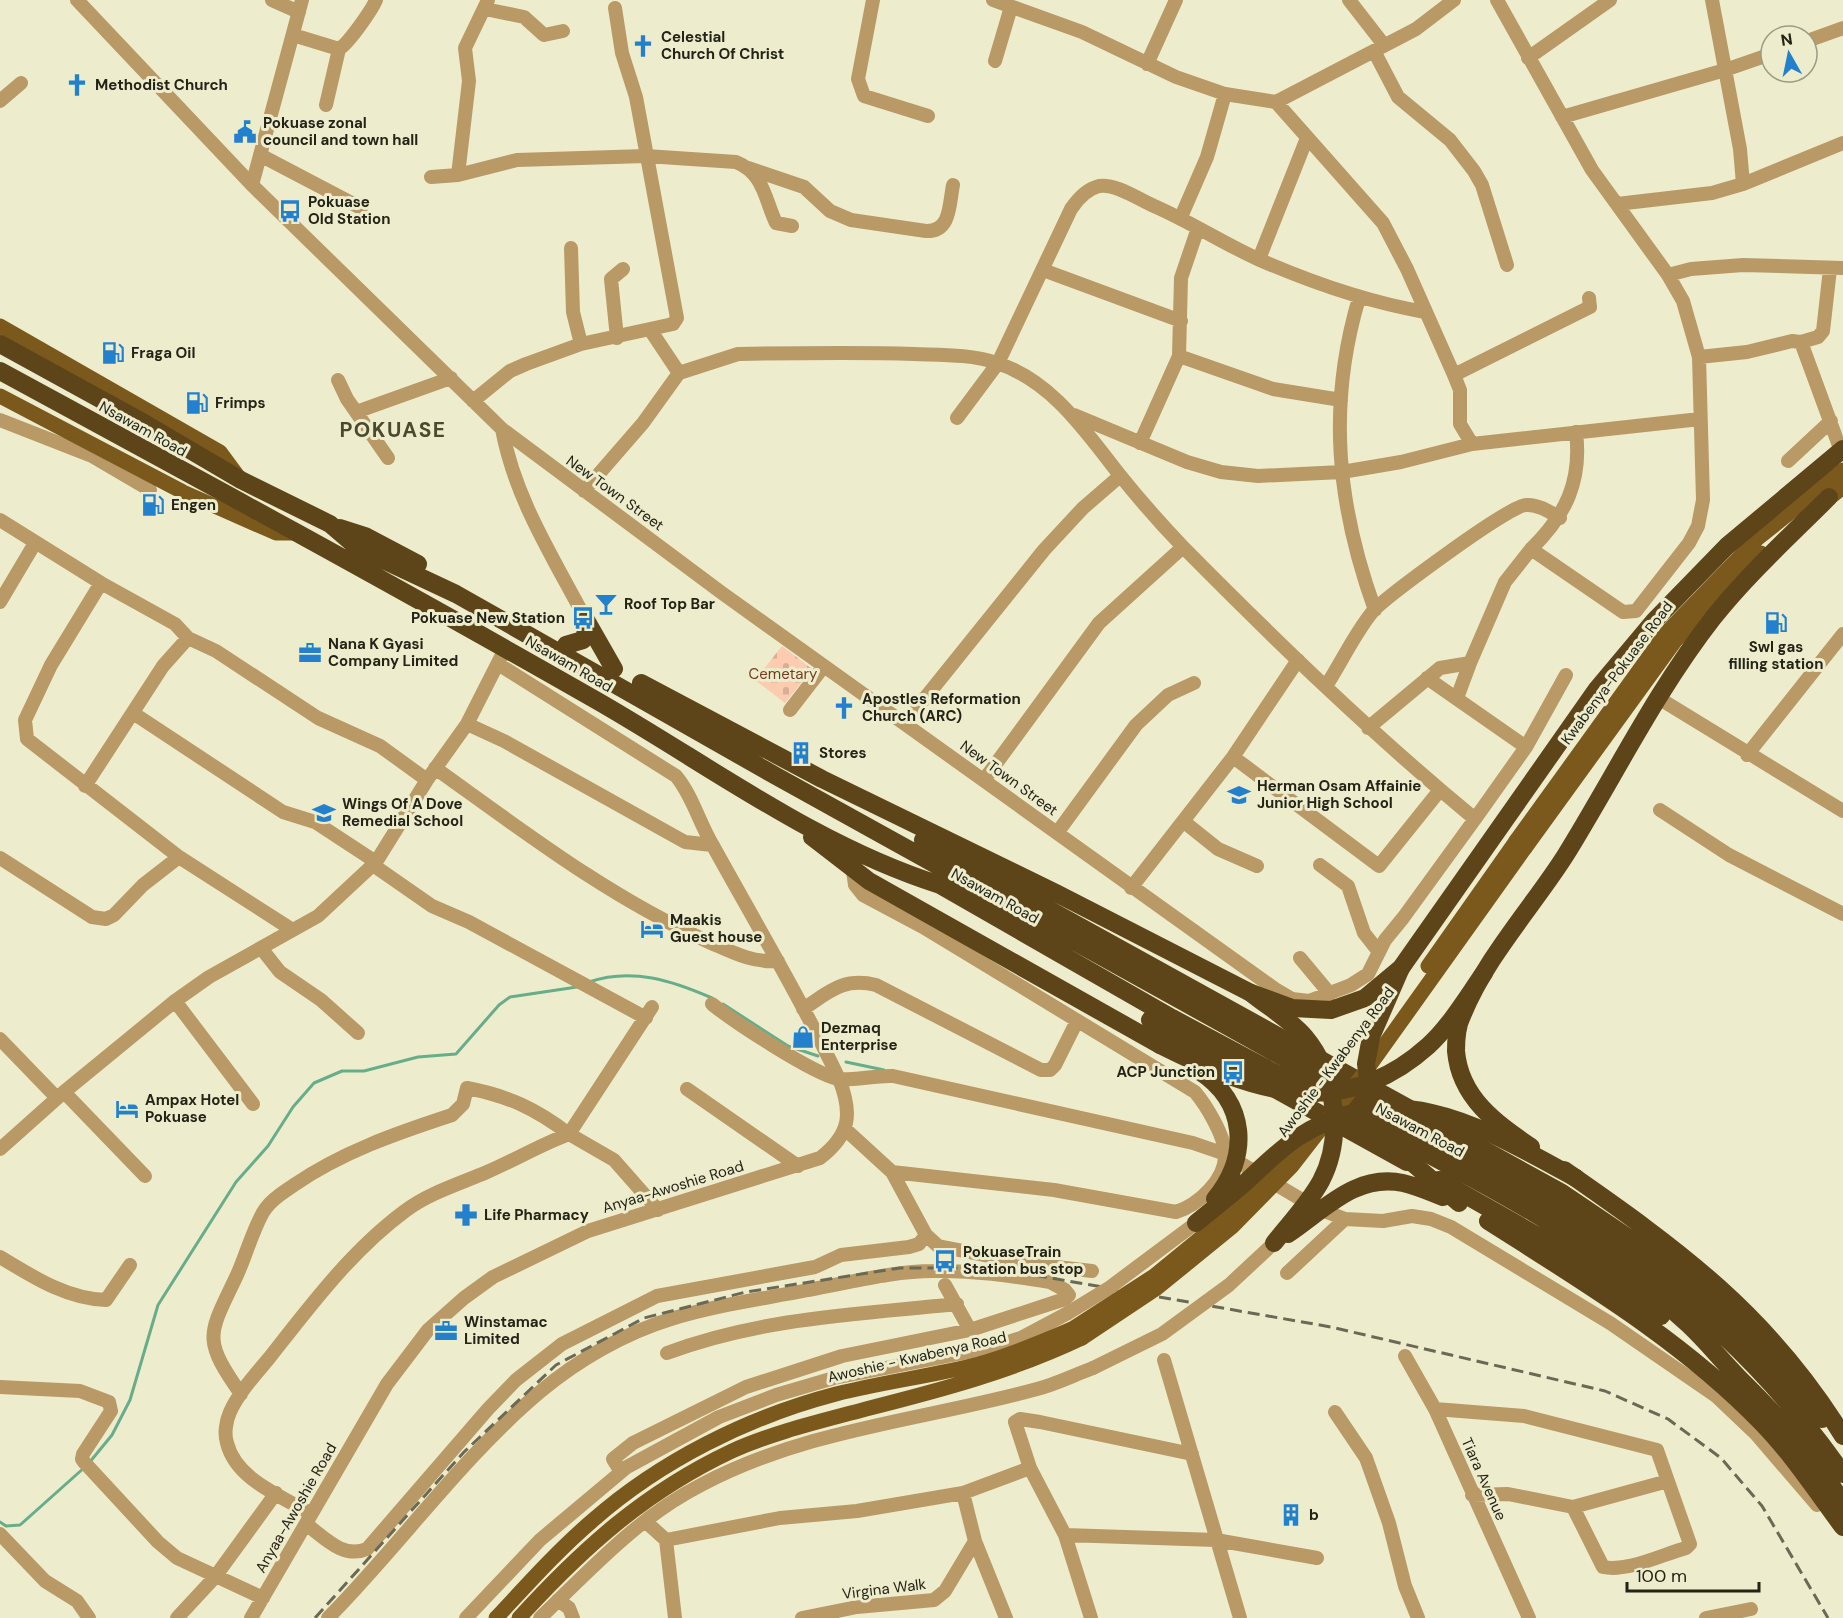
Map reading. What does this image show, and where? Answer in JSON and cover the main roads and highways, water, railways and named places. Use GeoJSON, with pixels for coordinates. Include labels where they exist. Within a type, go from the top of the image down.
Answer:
{"type":"FeatureCollection","features":[{"type":"Feature","properties":{"kind":"highway","name":"Nsawam Road"},"geometry":{"type":"LineString","coordinates":[[0,344],[144,423],[241,480],[330,524],[358,548],[456,594],[776,776],[1579,1221],[1660,1278],[1733,1342],[1771,1382],[1843,1474]]}},
{"type":"Feature","properties":{"kind":"highway","name":"Nsawam Road"},"geometry":{"type":"LineString","coordinates":[[0,371],[293,533],[501,656],[639,725],[792,820],[907,874],[934,896],[1564,1251],[1711,1350],[1785,1424],[1817,1462],[1843,1503]]}},
{"type":"Feature","properties":{"kind":"highway"},"geometry":{"type":"LineString","coordinates":[[1842,450],[1727,546],[1654,621],[1597,689],[1485,845],[1401,968],[1371,1037],[1366,1064],[1372,1108],[1395,1148],[1433,1184],[1459,1203],[1630,1314],[1700,1364],[1756,1417],[1795,1461],[1843,1528]]}},
{"type":"Feature","properties":{"kind":"highway"},"geometry":{"type":"LineString","coordinates":[[792,820],[853,871],[1160,1045],[1230,1078],[1279,1092],[1305,1094],[1353,1088],[1388,1073],[1429,1045],[1484,973],[1563,859],[1688,651],[1733,594],[1836,492]]}},
{"type":"Feature","properties":{"kind":"highway"},"geometry":{"type":"LineString","coordinates":[[330,524],[365,536],[566,645],[822,779],[1056,893],[1251,993],[1292,1008],[1331,1010],[1365,998],[1401,968]]}},
{"type":"Feature","properties":{"kind":"highway"},"geometry":{"type":"LineString","coordinates":[[566,645],[583,640],[587,629],[586,620],[614,669]]}},
{"type":"Feature","properties":{"kind":"highway"},"geometry":{"type":"LineString","coordinates":[[822,779],[957,861],[1356,1077],[1563,1193],[1673,1268],[1713,1302],[1745,1332],[1843,1443]]}},
{"type":"Feature","properties":{"kind":"highway"},"geometry":{"type":"LineString","coordinates":[[1484,973],[1461,1017],[1458,1030],[1456,1050],[1459,1071],[1467,1089],[1485,1112],[1499,1124],[1656,1233],[1738,1302],[1782,1351],[1823,1403],[1843,1436]]}},
{"type":"Feature","properties":{"kind":"highway"},"geometry":{"type":"LineString","coordinates":[[1251,993],[1303,1035],[1315,1050],[1330,1087],[1333,1106],[1334,1132],[1322,1179],[1274,1244],[1342,1194],[1365,1183],[1405,1183],[1459,1203]]}},
{"type":"Feature","properties":{"kind":"highway"},"geometry":{"type":"LineString","coordinates":[[1160,1045],[1212,1079],[1236,1113],[1240,1130],[1240,1145],[1234,1169],[1226,1186],[1196,1223],[1300,1135],[1328,1120],[1360,1112],[1406,1108],[1447,1115],[1486,1131],[1576,1178]]}},
{"type":"Feature","properties":{"kind":"main road"},"geometry":{"type":"LineString","coordinates":[[0,326],[220,452],[241,480]]}},
{"type":"Feature","properties":{"kind":"main road"},"geometry":{"type":"LineString","coordinates":[[0,396],[183,492],[276,533],[293,533]]}},
{"type":"Feature","properties":{"kind":"main road"},"geometry":{"type":"LineString","coordinates":[[128,463],[170,465]]}},
{"type":"Feature","properties":{"kind":"main road","name":"Kwabenya-Pokuase Road"},"geometry":{"type":"LineString","coordinates":[[1521,844],[1666,633],[1757,539],[1843,470]]}},
{"type":"Feature","properties":{"kind":"main road","name":"Kwabenya-Pokuase Road"},"geometry":{"type":"LineString","coordinates":[[1521,844],[1675,641],[1739,573],[1836,492]]}},
{"type":"Feature","properties":{"kind":"main road","name":"Awoshie - Kwabenya Road"},"geometry":{"type":"LineString","coordinates":[[519,1618],[574,1560],[638,1505],[695,1470],[734,1451],[780,1433],[980,1379],[1038,1359],[1077,1334],[1154,1276],[1257,1187],[1300,1143],[1521,844]]}},
{"type":"Feature","properties":{"kind":"main road","name":"Awoshie - Kwabenya Road"},"geometry":{"type":"LineString","coordinates":[[496,1618],[562,1548],[593,1520],[653,1476],[726,1434],[780,1412],[836,1394],[988,1361],[1077,1334]]}},
{"type":"Feature","properties":{"kind":"waterway"},"geometry":{"type":"LineString","coordinates":[[589,982],[605,978],[637,976],[682,986],[712,998]]}},
{"type":"Feature","properties":{"kind":"waterway"},"geometry":{"type":"LineString","coordinates":[[89,1463],[112,1435],[130,1400],[158,1305],[236,1182],[268,1146],[293,1107],[314,1083],[342,1071],[364,1071],[418,1057],[456,1054],[499,1005],[510,997],[577,987]]}},
{"type":"Feature","properties":{"kind":"waterway"},"geometry":{"type":"LineString","coordinates":[[723,1004],[788,1046],[818,1056]]}},
{"type":"Feature","properties":{"kind":"waterway"},"geometry":{"type":"LineString","coordinates":[[846,1062],[884,1070]]}},
{"type":"Feature","properties":{"kind":"waterway"},"geometry":{"type":"LineString","coordinates":[[0,1522],[6,1526],[20,1525],[85,1467]]}},
{"type":"Feature","properties":{"kind":"railway"},"geometry":{"type":"LineString","coordinates":[[315,1618],[464,1452],[556,1365],[644,1318],[746,1292],[900,1268],[979,1268],[1028,1274],[1331,1327],[1605,1391],[1668,1419],[1721,1458],[1762,1506],[1828,1618]]}},
{"type":"Feature","properties":{"kind":"place","name":"Celestial Church Of Christ"},"geometry":{"type":"Point","coordinates":[643,46]}},
{"type":"Feature","properties":{"kind":"place","name":"Methodist Church"},"geometry":{"type":"Point","coordinates":[77,85]}},
{"type":"Feature","properties":{"kind":"place","name":"Pokuase zonal council and town hall"},"geometry":{"type":"Point","coordinates":[245,132]}},
{"type":"Feature","properties":{"kind":"place","name":"Pokuase Old Station"},"geometry":{"type":"Point","coordinates":[290,211]}},
{"type":"Feature","properties":{"kind":"place","name":"Fraga Oil"},"geometry":{"type":"Point","coordinates":[113,353]}},
{"type":"Feature","properties":{"kind":"place","name":"Frimps"},"geometry":{"type":"Point","coordinates":[197,403]}},
{"type":"Feature","properties":{"kind":"place","name":"Engen"},"geometry":{"type":"Point","coordinates":[153,505]}},
{"type":"Feature","properties":{"kind":"place","name":"Roof Top Bar"},"geometry":{"type":"Point","coordinates":[606,604]}},
{"type":"Feature","properties":{"kind":"place","name":"Pokuase New Station"},"geometry":{"type":"Point","coordinates":[583,618]}},
{"type":"Feature","properties":{"kind":"place","name":"Swl gas filling station"},"geometry":{"type":"Point","coordinates":[1776,623]}},
{"type":"Feature","properties":{"kind":"place","name":"Nana K Gyasi Company Limited"},"geometry":{"type":"Point","coordinates":[310,653]}},
{"type":"Feature","properties":{"kind":"place","name":"Apostles Reformation Church (ARC)"},"geometry":{"type":"Point","coordinates":[844,708]}},
{"type":"Feature","properties":{"kind":"place","name":"Stores"},"geometry":{"type":"Point","coordinates":[801,753]}},
{"type":"Feature","properties":{"kind":"place","name":"Herman Osam Affainie Junior High School"},"geometry":{"type":"Point","coordinates":[1239,795]}},
{"type":"Feature","properties":{"kind":"place","name":"Wings Of A Dove Remedial School"},"geometry":{"type":"Point","coordinates":[324,813]}},
{"type":"Feature","properties":{"kind":"place","name":"Maakis Guest house"},"geometry":{"type":"Point","coordinates":[652,929]}},
{"type":"Feature","properties":{"kind":"place","name":"Dezmaq Enterprise"},"geometry":{"type":"Point","coordinates":[803,1037]}},
{"type":"Feature","properties":{"kind":"place","name":"ACP Junction"},"geometry":{"type":"Point","coordinates":[1233,1072]}},
{"type":"Feature","properties":{"kind":"place","name":"Ampax Hotel Pokuase"},"geometry":{"type":"Point","coordinates":[127,1109]}},
{"type":"Feature","properties":{"kind":"place","name":"Life Pharmacy"},"geometry":{"type":"Point","coordinates":[466,1215]}},
{"type":"Feature","properties":{"kind":"place","name":"PokuaseTrain Station bus stop"},"geometry":{"type":"Point","coordinates":[945,1261]}},
{"type":"Feature","properties":{"kind":"place","name":"Winstamac Limited"},"geometry":{"type":"Point","coordinates":[446,1331]}},
{"type":"Feature","properties":{"kind":"place","name":"b"},"geometry":{"type":"Point","coordinates":[1291,1515]}},
{"type":"Feature","properties":{"kind":"district","name":"POKUASE"},"geometry":{"type":"Point","coordinates":[393,430]}},
{"type":"Feature","properties":{"kind":"park label","name":"Cemetary"},"geometry":{"type":"Point","coordinates":[783,674]}}]}
